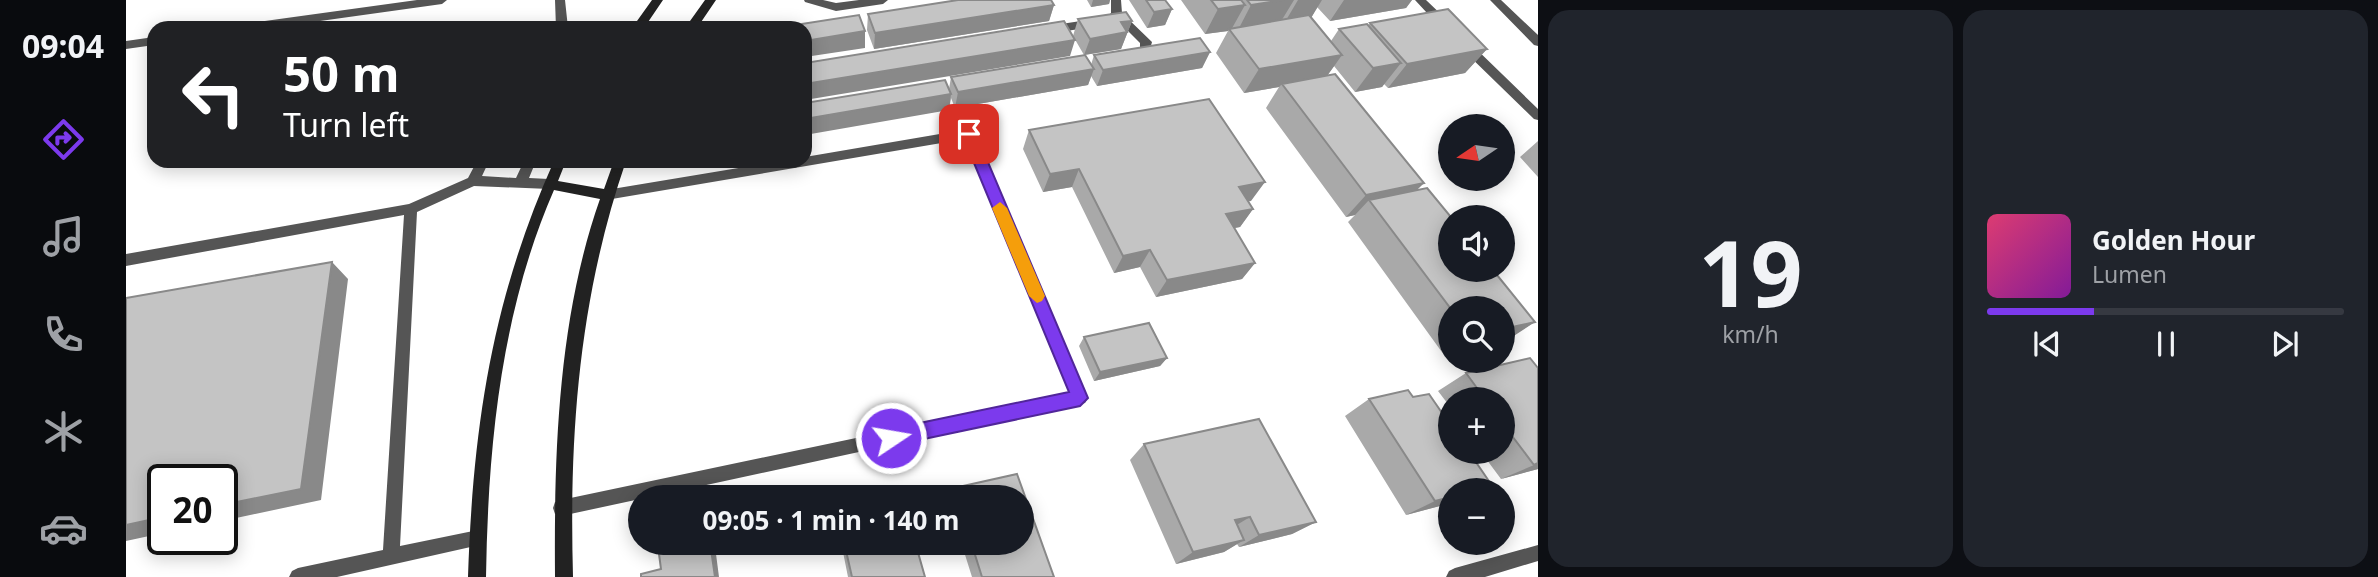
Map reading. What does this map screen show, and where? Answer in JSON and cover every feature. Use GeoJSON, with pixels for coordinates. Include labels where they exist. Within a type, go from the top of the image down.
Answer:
{"type":"FeatureCollection","features":[{"type":"Feature","properties":{"kind":"main road"},"geometry":{"type":"LineString","coordinates":[[643,21],[658,0]]}},
{"type":"Feature","properties":{"kind":"main road"},"geometry":{"type":"LineString","coordinates":[[696,21],[711,0]]}},
{"type":"Feature","properties":{"kind":"main road"},"geometry":{"type":"LineString","coordinates":[[477,577],[481,452],[495,373],[519,275],[557,168]]}},
{"type":"Feature","properties":{"kind":"main road"},"geometry":{"type":"LineString","coordinates":[[564,577],[561,508],[572,360],[606,195],[617,168]]}},
{"type":"Feature","properties":{"kind":"main road"},"geometry":{"type":"LineString","coordinates":[[549,184],[606,195]]}},
{"type":"Feature","properties":{"kind":"lane"},"geometry":{"type":"LineString","coordinates":[[294,21],[442,0]]}},
{"type":"Feature","properties":{"kind":"lane"},"geometry":{"type":"LineString","coordinates":[[560,0],[562,21]]}},
{"type":"Feature","properties":{"kind":"lane"},"geometry":{"type":"LineString","coordinates":[[809,0],[836,7],[883,0]]}},
{"type":"Feature","properties":{"kind":"lane"},"geometry":{"type":"LineString","coordinates":[[1041,31],[1110,20],[1116,14],[1116,0]]}},
{"type":"Feature","properties":{"kind":"lane"},"geometry":{"type":"LineString","coordinates":[[1420,0],[1538,116]]}},
{"type":"Feature","properties":{"kind":"lane"},"geometry":{"type":"LineString","coordinates":[[1495,0],[1538,42]]}},
{"type":"Feature","properties":{"kind":"lane"},"geometry":{"type":"LineString","coordinates":[[1112,58],[1138,54],[1145,50],[1146,42],[1116,14]]}},
{"type":"Feature","properties":{"kind":"lane"},"geometry":{"type":"LineString","coordinates":[[126,45],[147,42]]}},
{"type":"Feature","properties":{"kind":"lane"},"geometry":{"type":"LineString","coordinates":[[561,508],[1080,398],[969,134],[812,160]]}},
{"type":"Feature","properties":{"kind":"lane"},"geometry":{"type":"LineString","coordinates":[[473,181],[480,168]]}},
{"type":"Feature","properties":{"kind":"lane"},"geometry":{"type":"LineString","coordinates":[[520,183],[527,168]]}},
{"type":"Feature","properties":{"kind":"lane"},"geometry":{"type":"LineString","coordinates":[[606,195],[767,168]]}},
{"type":"Feature","properties":{"kind":"lane"},"geometry":{"type":"LineString","coordinates":[[126,260],[411,209],[473,181],[549,184]]}},
{"type":"Feature","properties":{"kind":"lane"},"geometry":{"type":"LineString","coordinates":[[391,556],[411,209]]}},
{"type":"Feature","properties":{"kind":"lane"},"geometry":{"type":"LineString","coordinates":[[298,577],[478,538]]}},
{"type":"Feature","properties":{"kind":"lane"},"geometry":{"type":"LineString","coordinates":[[1455,577],[1538,553]]}},
{"type":"Feature","properties":{"kind":"building"},"geometry":{"type":"Polygon","coordinates":[[[958,0],[1051,0],[1054,5],[875,33],[868,14],[958,0]]]}},
{"type":"Feature","properties":{"kind":"building"},"geometry":{"type":"Polygon","coordinates":[[[1146,0],[1165,0],[1172,9],[1154,12],[1146,0]]]}},
{"type":"Feature","properties":{"kind":"building"},"geometry":{"type":"Polygon","coordinates":[[[1211,0],[1241,0],[1245,5],[1218,9],[1211,0]]]}},
{"type":"Feature","properties":{"kind":"building"},"geometry":{"type":"Polygon","coordinates":[[[1247,0],[1284,0],[1251,5],[1247,0]]]}},
{"type":"Feature","properties":{"kind":"building"},"geometry":{"type":"Polygon","coordinates":[[[1448,9],[1487,49],[1407,64],[1370,23],[1448,9]]]}},
{"type":"Feature","properties":{"kind":"building"},"geometry":{"type":"Polygon","coordinates":[[[1126,12],[1132,21],[1121,22],[1127,32],[1090,39],[1078,19],[1126,12]]]}},
{"type":"Feature","properties":{"kind":"building"},"geometry":{"type":"Polygon","coordinates":[[[859,15],[865,31],[812,40],[812,22],[859,15]]]}},
{"type":"Feature","properties":{"kind":"building"},"geometry":{"type":"Polygon","coordinates":[[[1309,15],[1342,55],[1259,69],[1229,29],[1309,15]]]}},
{"type":"Feature","properties":{"kind":"building"},"geometry":{"type":"Polygon","coordinates":[[[1064,21],[1075,40],[812,83],[812,62],[1064,21]]]}},
{"type":"Feature","properties":{"kind":"building"},"geometry":{"type":"Polygon","coordinates":[[[1367,24],[1401,63],[1373,68],[1339,29],[1367,24]]]}},
{"type":"Feature","properties":{"kind":"building"},"geometry":{"type":"Polygon","coordinates":[[[1200,38],[1210,52],[1103,70],[1094,55],[1200,38]]]}},
{"type":"Feature","properties":{"kind":"building"},"geometry":{"type":"Polygon","coordinates":[[[1085,55],[1094,69],[958,92],[951,77],[1085,55]]]}},
{"type":"Feature","properties":{"kind":"building"},"geometry":{"type":"Polygon","coordinates":[[[1335,74],[1424,183],[1366,195],[1282,84],[1335,74]]]}},
{"type":"Feature","properties":{"kind":"building"},"geometry":{"type":"Polygon","coordinates":[[[945,80],[951,94],[812,118],[812,102],[945,80]]]}},
{"type":"Feature","properties":{"kind":"building"},"geometry":{"type":"Polygon","coordinates":[[[1209,99],[1265,182],[1239,187],[1253,209],[1226,214],[1255,263],[1167,280],[1150,250],[1123,256],[1079,169],[1050,174],[1029,130],[1209,99]]]}},
{"type":"Feature","properties":{"kind":"building"},"geometry":{"type":"Polygon","coordinates":[[[1427,188],[1441,205],[1438,205],[1438,282],[1503,282],[1514,296],[1441,296],[1369,200],[1427,188]]]}},
{"type":"Feature","properties":{"kind":"building"},"geometry":{"type":"Polygon","coordinates":[[[332,262],[301,489],[238,502],[238,464],[147,464],[147,520],[126,525],[126,298],[332,262]]]}},
{"type":"Feature","properties":{"kind":"building"},"geometry":{"type":"Polygon","coordinates":[[[1515,297],[1535,322],[1515,326],[1515,297]]]}},
{"type":"Feature","properties":{"kind":"building"},"geometry":{"type":"Polygon","coordinates":[[[1149,323],[1167,358],[1100,372],[1084,337],[1149,323]]]}},
{"type":"Feature","properties":{"kind":"building"},"geometry":{"type":"Polygon","coordinates":[[[1530,358],[1538,368],[1538,463],[1534,465],[1515,440],[1515,387],[1476,387],[1466,373],[1515,373],[1515,362],[1530,358]]]}},
{"type":"Feature","properties":{"kind":"building"},"geometry":{"type":"Polygon","coordinates":[[[1408,390],[1413,397],[1429,394],[1438,407],[1438,464],[1477,464],[1487,478],[1438,478],[1438,500],[1435,501],[1369,399],[1408,390]]]}},
{"type":"Feature","properties":{"kind":"building"},"geometry":{"type":"Polygon","coordinates":[[[1259,419],[1316,522],[1259,535],[1250,517],[1235,520],[1244,540],[1193,552],[1144,444],[1259,419]]]}},
{"type":"Feature","properties":{"kind":"building"},"geometry":{"type":"Polygon","coordinates":[[[1017,474],[1021,485],[968,485],[1017,474]]]}},
{"type":"Feature","properties":{"kind":"building"},"geometry":{"type":"Polygon","coordinates":[[[1034,521],[1054,577],[982,577],[975,555],[1034,555],[1034,521]]]}},
{"type":"Feature","properties":{"kind":"building"},"geometry":{"type":"Polygon","coordinates":[[[659,555],[712,555],[715,577],[641,577],[641,574],[661,569],[659,555]]]}},
{"type":"Feature","properties":{"kind":"building"},"geometry":{"type":"Polygon","coordinates":[[[847,555],[919,555],[925,577],[852,577],[847,555]]]}},
{"type":"Feature","properties":{"kind":"slow traffic"},"geometry":{"type":"LineString","coordinates":[[1000,208],[1037,296]]}},
{"type":"Feature","properties":{"kind":"route"},"geometry":{"type":"LineString","coordinates":[[891,438],[1080,398],[969,134]]}}]}
